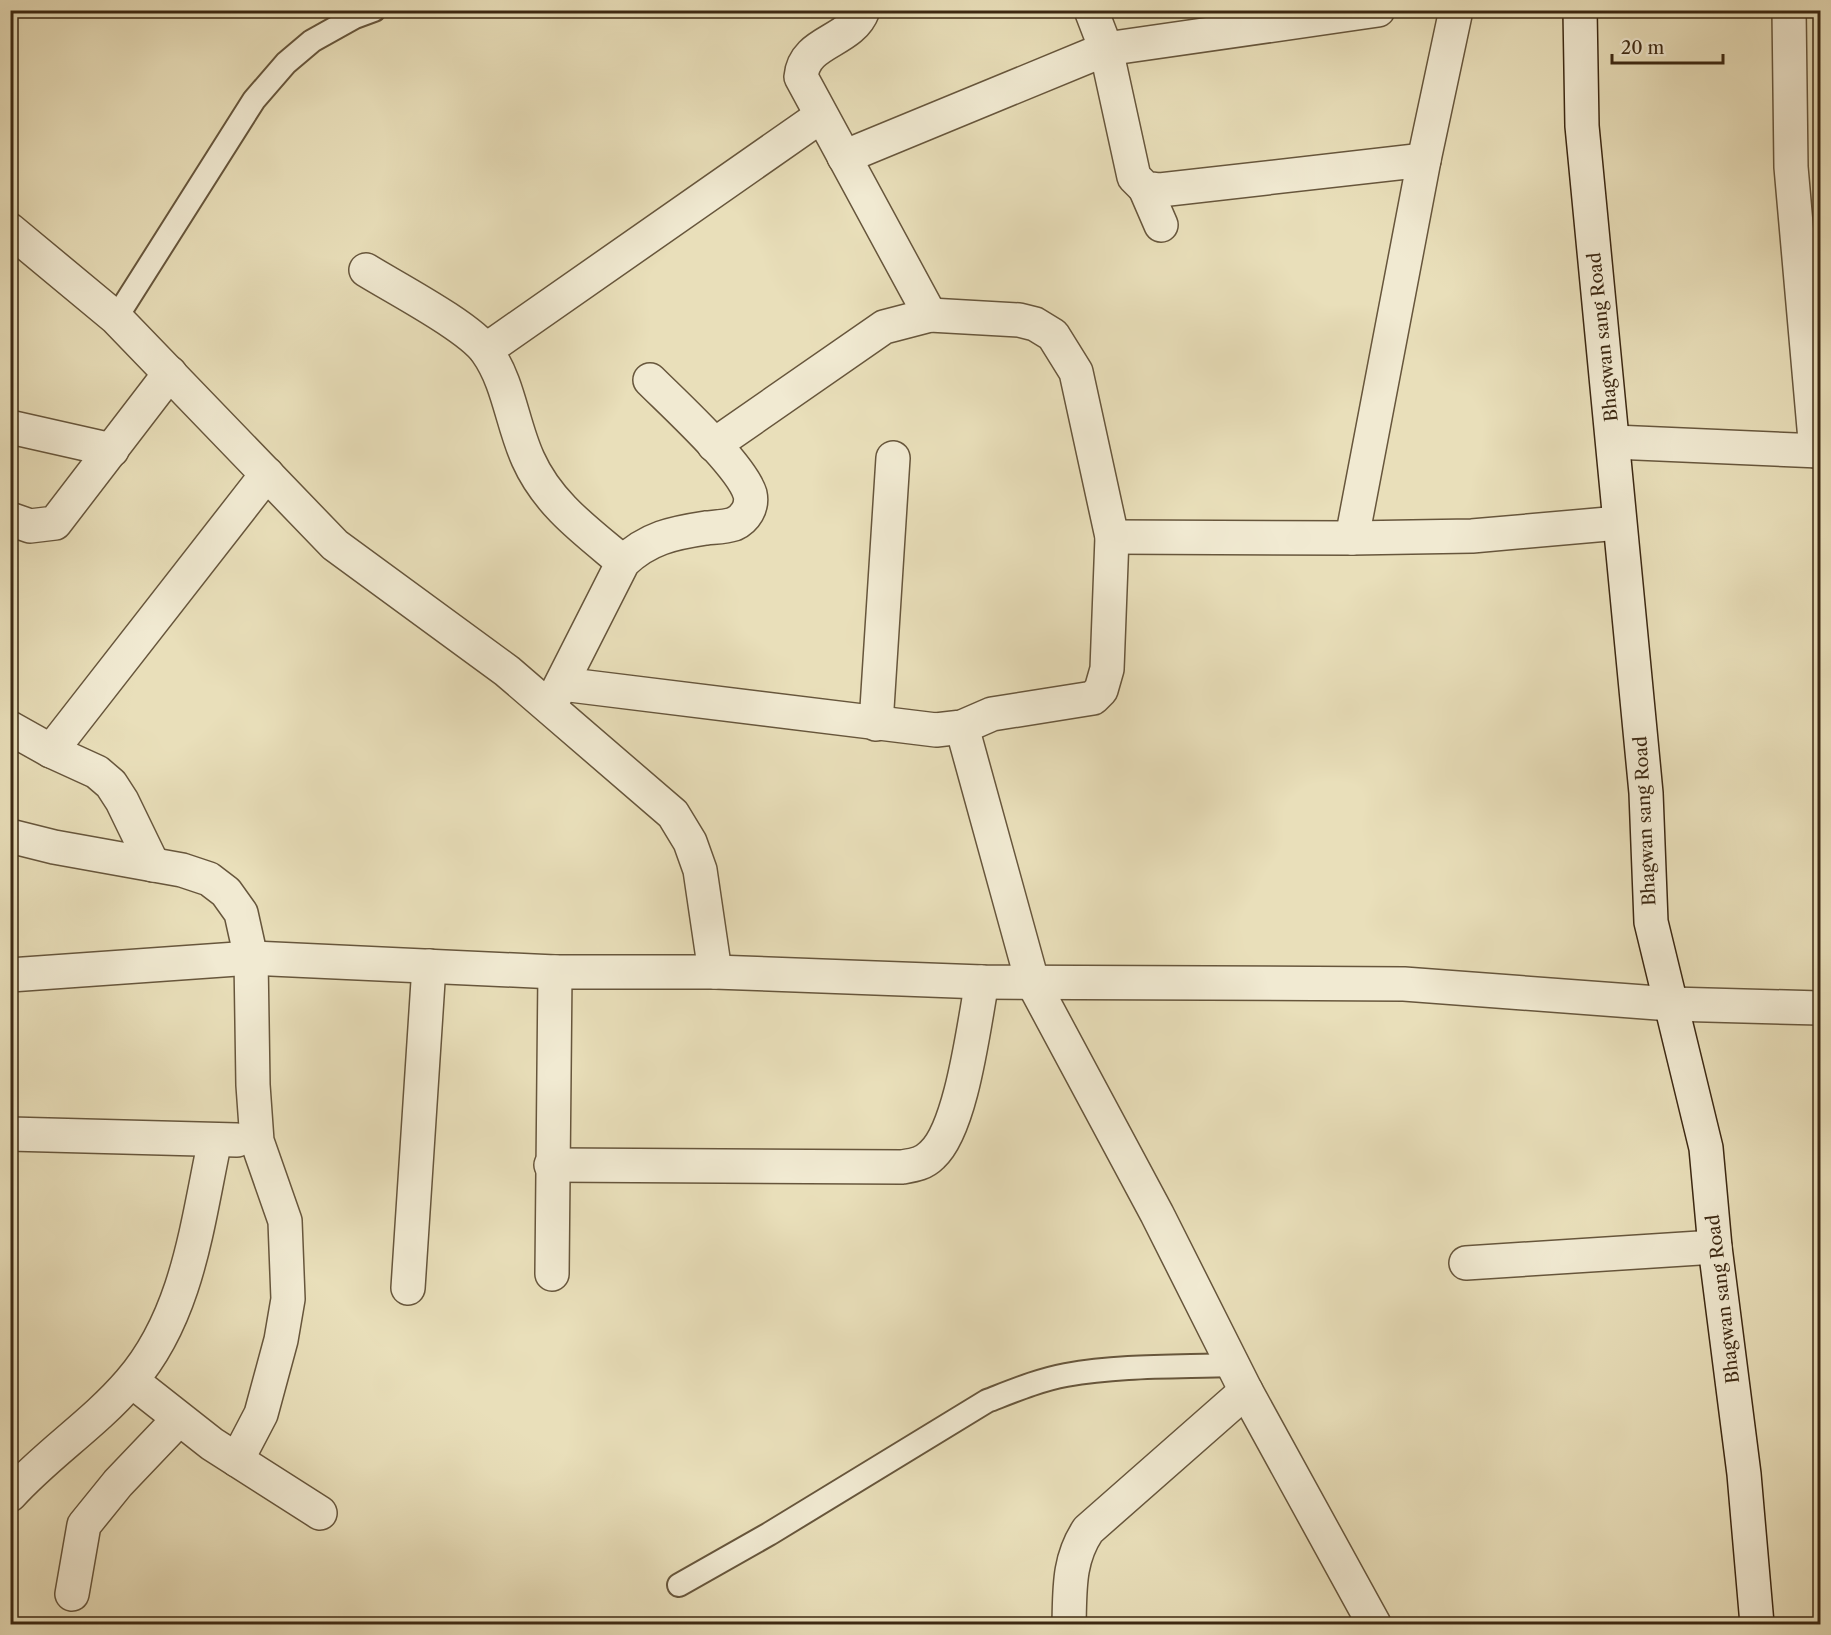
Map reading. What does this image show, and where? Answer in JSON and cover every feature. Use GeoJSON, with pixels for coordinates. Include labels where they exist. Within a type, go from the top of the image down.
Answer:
{"type":"FeatureCollection","features":[{"type":"Feature","properties":{"kind":"street"},"geometry":{"type":"LineString","coordinates":[[863,10],[859,23],[850,31],[814,50],[802,66],[801,77],[930,315]]}},
{"type":"Feature","properties":{"kind":"street"},"geometry":{"type":"LineString","coordinates":[[1091,10],[1106,49],[1134,177],[1145,188],[1161,225]]}},
{"type":"Feature","properties":{"kind":"street"},"geometry":{"type":"LineString","coordinates":[[844,157],[1106,49],[1210,22],[1378,10]]}},
{"type":"Feature","properties":{"kind":"street"},"geometry":{"type":"LineString","coordinates":[[1352,538],[1424,160],[1456,10]]}},
{"type":"Feature","properties":{"kind":"street","name":"Bhagwan sang Road"},"geometry":{"type":"LineString","coordinates":[[1580,10],[1582,126],[1646,793],[1651,922],[1706,1148],[1715,1247],[1744,1474],[1757,1624]]}},
{"type":"Feature","properties":{"kind":"street"},"geometry":{"type":"LineString","coordinates":[[1614,442],[1818,451],[1791,167],[1789,10]]}},
{"type":"Feature","properties":{"kind":"street"},"geometry":{"type":"LineString","coordinates":[[486,350],[821,116]]}},
{"type":"Feature","properties":{"kind":"street"},"geometry":{"type":"LineString","coordinates":[[1145,188],[1160,190],[1424,160]]}},
{"type":"Feature","properties":{"kind":"street"},"geometry":{"type":"LineString","coordinates":[[10,230],[116,318],[335,545],[507,671],[556,695],[673,814],[685,833],[700,870],[715,972]]}},
{"type":"Feature","properties":{"kind":"street"},"geometry":{"type":"LineString","coordinates":[[366,270],[471,336],[486,350],[497,368],[527,457],[539,481],[558,507],[623,562]]}},
{"type":"Feature","properties":{"kind":"street"},"geometry":{"type":"LineString","coordinates":[[556,695],[936,730],[962,727],[992,714],[1093,698],[1101,690],[1107,669],[1112,537],[1076,372],[1053,335],[1035,324],[1019,320],[930,315],[884,327],[714,445]]}},
{"type":"Feature","properties":{"kind":"street"},"geometry":{"type":"LineString","coordinates":[[10,519],[30,526],[55,523],[170,373]]}},
{"type":"Feature","properties":{"kind":"street"},"geometry":{"type":"LineString","coordinates":[[556,695],[623,562],[637,549],[654,539],[669,534],[732,524],[743,519],[749,510],[751,497],[746,486],[714,445],[650,380]]}},
{"type":"Feature","properties":{"kind":"street"},"geometry":{"type":"LineString","coordinates":[[10,427],[111,450]]}},
{"type":"Feature","properties":{"kind":"street"},"geometry":{"type":"LineString","coordinates":[[876,724],[892,458]]}},
{"type":"Feature","properties":{"kind":"street"},"geometry":{"type":"LineString","coordinates":[[51,751],[267,474]]}},
{"type":"Feature","properties":{"kind":"street"},"geometry":{"type":"LineString","coordinates":[[1112,537],[1472,536],[1619,523]]}},
{"type":"Feature","properties":{"kind":"street"},"geometry":{"type":"LineString","coordinates":[[962,727],[1032,981],[1157,1214],[1239,1378],[1374,1624]]}},
{"type":"Feature","properties":{"kind":"street"},"geometry":{"type":"LineString","coordinates":[[10,728],[51,751],[97,771],[111,784],[153,865]]}},
{"type":"Feature","properties":{"kind":"street"},"geometry":{"type":"LineString","coordinates":[[10,836],[153,865],[209,879],[226,892],[241,913],[250,958],[253,1085],[257,1141],[285,1221],[288,1299],[281,1340],[261,1414],[237,1460]]}},
{"type":"Feature","properties":{"kind":"street"},"geometry":{"type":"LineString","coordinates":[[10,975],[250,958],[555,972],[715,972],[982,982],[1404,984],[1671,1004],[1821,1008]]}},
{"type":"Feature","properties":{"kind":"street"},"geometry":{"type":"LineString","coordinates":[[408,1288],[429,966]]}},
{"type":"Feature","properties":{"kind":"street"},"geometry":{"type":"LineString","coordinates":[[552,1274],[551,1164],[555,972]]}},
{"type":"Feature","properties":{"kind":"street"},"geometry":{"type":"LineString","coordinates":[[551,1164],[902,1167],[921,1163],[933,1155],[946,1137],[962,1087],[982,982]]}},
{"type":"Feature","properties":{"kind":"street"},"geometry":{"type":"LineString","coordinates":[[10,1134],[257,1141]]}},
{"type":"Feature","properties":{"kind":"street"},"geometry":{"type":"LineString","coordinates":[[10,1495],[132,1381],[155,1348],[185,1282],[215,1140]]}},
{"type":"Feature","properties":{"kind":"street"},"geometry":{"type":"LineString","coordinates":[[1466,1263],[1715,1247]]}},
{"type":"Feature","properties":{"kind":"street"},"geometry":{"type":"LineString","coordinates":[[1069,1624],[1070,1567],[1077,1545],[1088,1530],[1239,1378]]}},
{"type":"Feature","properties":{"kind":"street"},"geometry":{"type":"LineString","coordinates":[[132,1381],[179,1419],[237,1460],[320,1513]]}},
{"type":"Feature","properties":{"kind":"street"},"geometry":{"type":"LineString","coordinates":[[72,1594],[84,1525],[118,1483],[179,1419]]}},
{"type":"Feature","properties":{"kind":"lane"},"geometry":{"type":"LineString","coordinates":[[116,318],[254,100],[286,63],[312,41],[355,17],[374,10]]}},
{"type":"Feature","properties":{"kind":"lane"},"geometry":{"type":"LineString","coordinates":[[679,1585],[996,1398],[1065,1375],[1114,1369],[1239,1378]]}}]}
